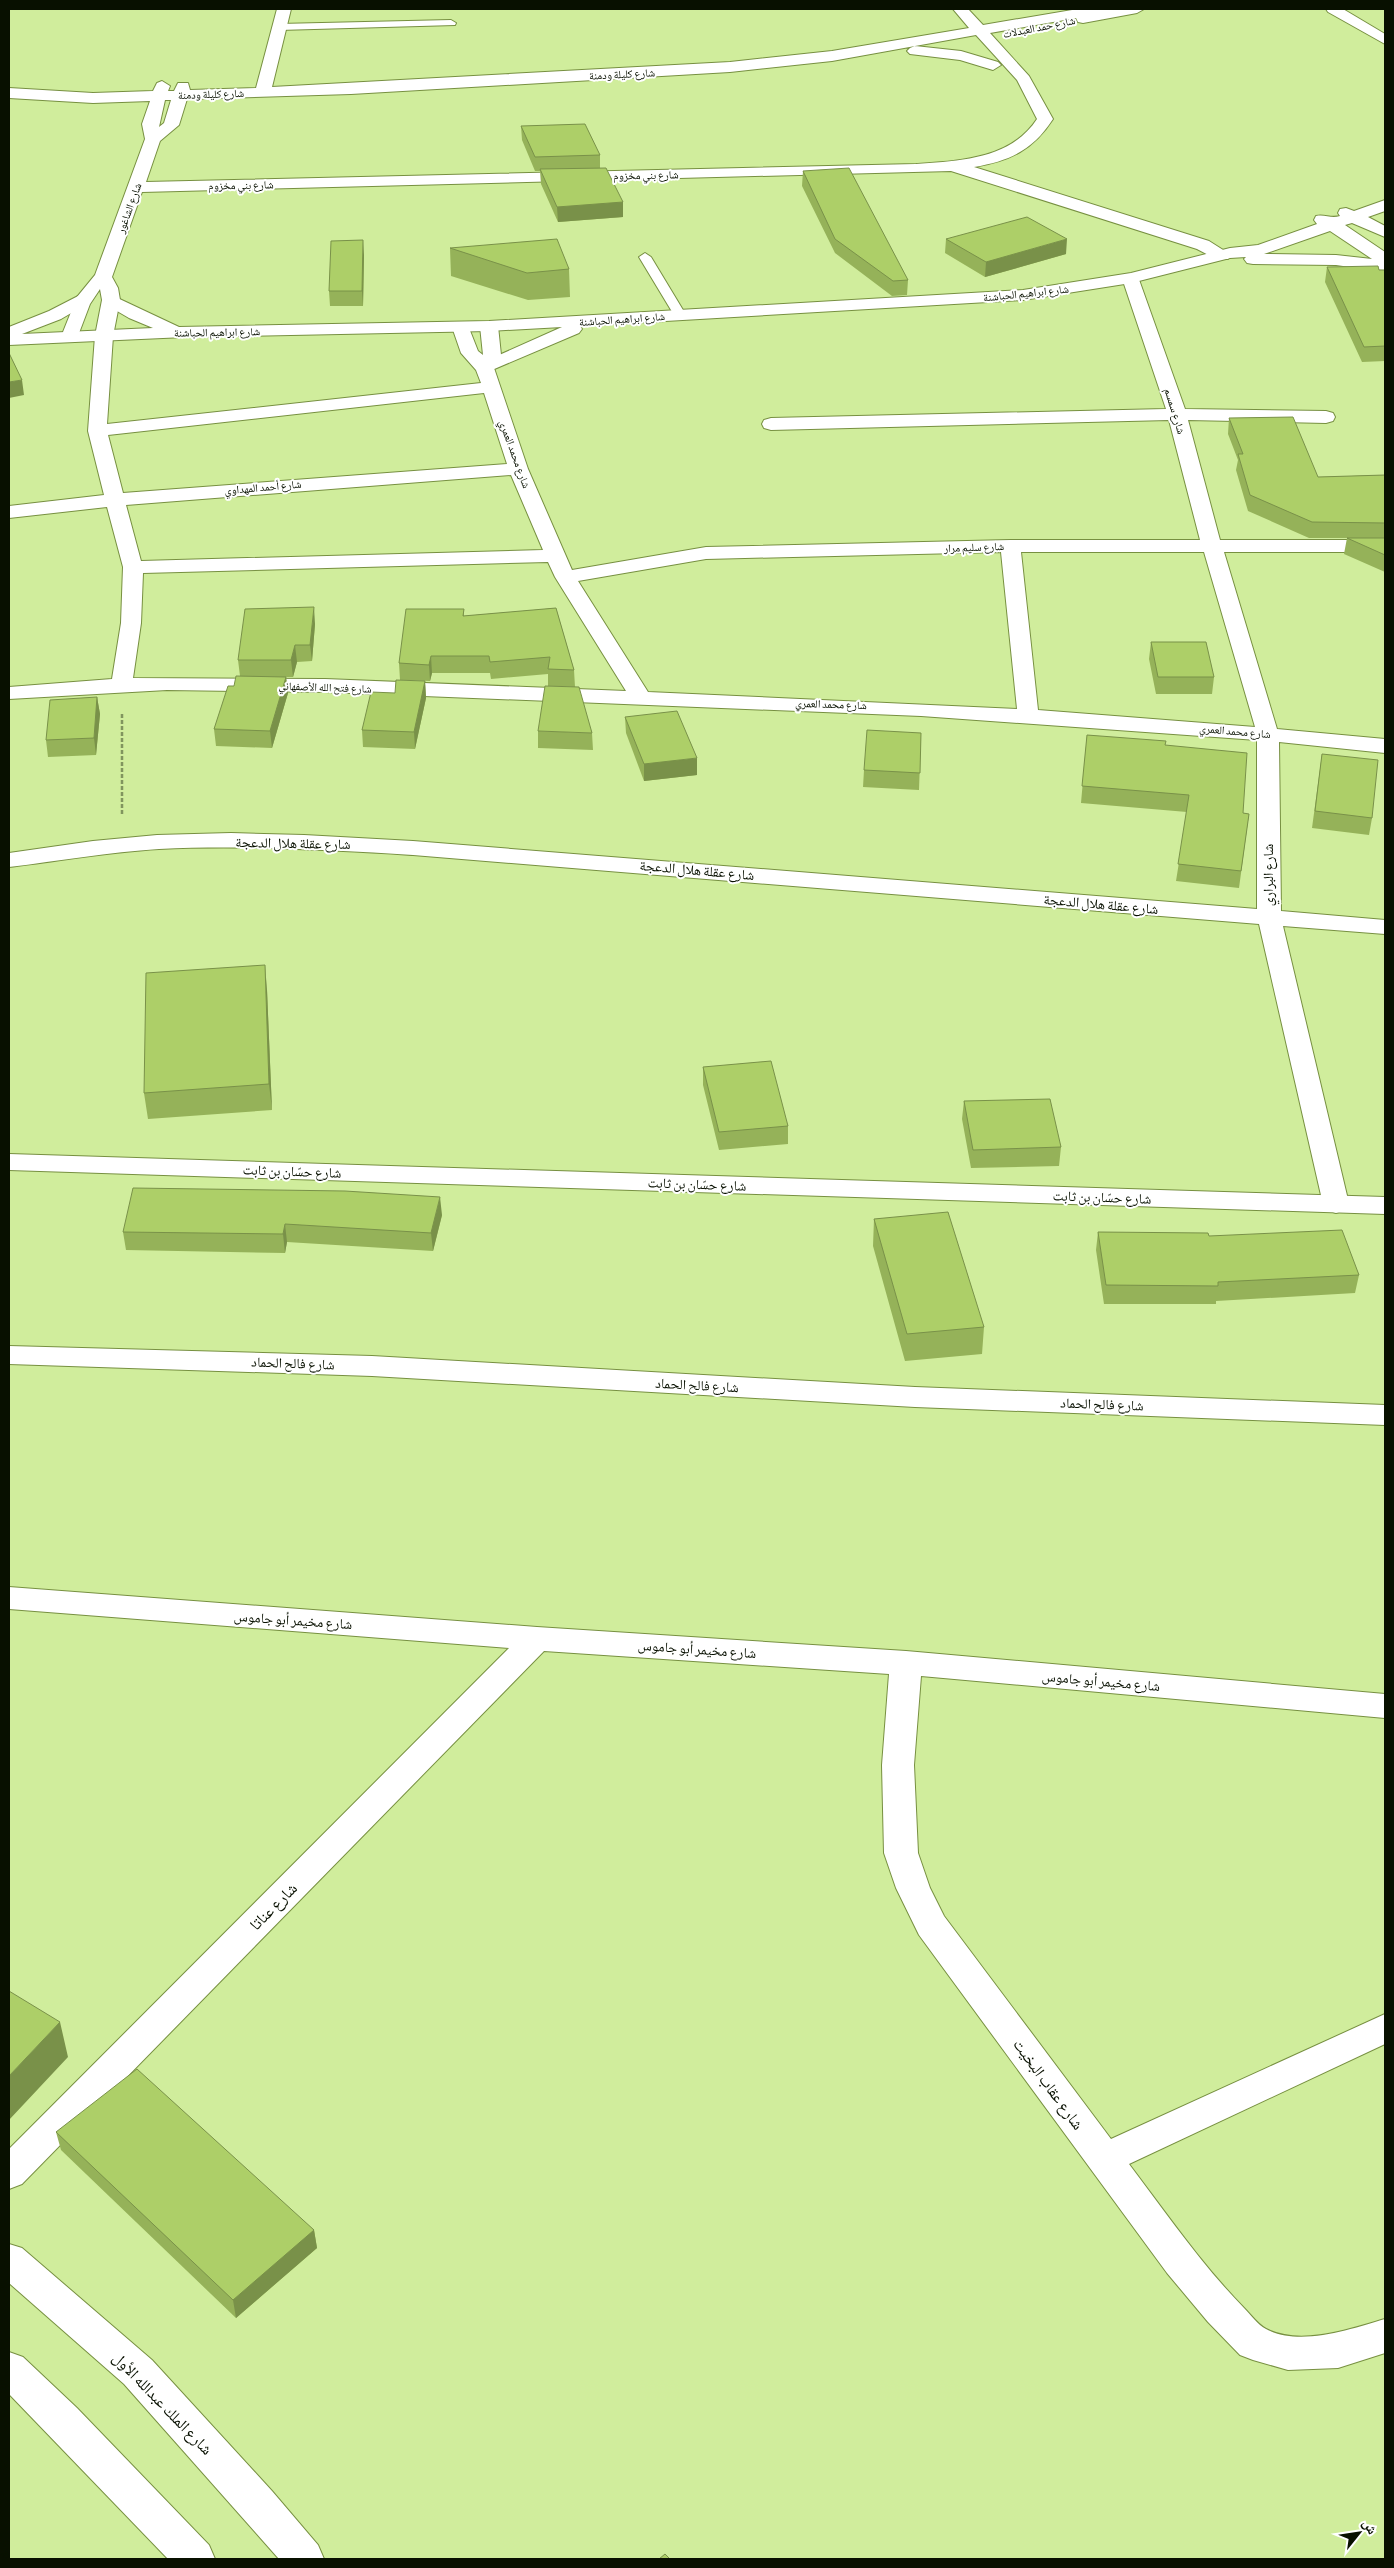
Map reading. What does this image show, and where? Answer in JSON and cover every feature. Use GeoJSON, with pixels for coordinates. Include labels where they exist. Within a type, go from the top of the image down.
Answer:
{"type":"FeatureCollection","features":[{"type":"Feature","properties":{"kind":"street"},"geometry":{"type":"LineString","coordinates":[[264,88],[284,9]]}},
{"type":"Feature","properties":{"kind":"street","name":"شارع حمد العبدلات"},"geometry":{"type":"LineString","coordinates":[[976,35],[1027,22],[1102,9]]}},
{"type":"Feature","properties":{"kind":"street","name":"شارع حمد العبدلات"},"geometry":{"type":"LineString","coordinates":[[976,35],[1137,9]]}},
{"type":"Feature","properties":{"kind":"street"},"geometry":{"type":"LineString","coordinates":[[1334,9],[1385,40]]}},
{"type":"Feature","properties":{"kind":"street"},"geometry":{"type":"LineString","coordinates":[[963,11],[1027,22]]}},
{"type":"Feature","properties":{"kind":"street","name":"شارع بني مخزوم"},"geometry":{"type":"LineString","coordinates":[[963,11],[994,65],[1009,81],[1029,91]]}},
{"type":"Feature","properties":{"kind":"street","name":"شارع بني مخزوم"},"geometry":{"type":"LineString","coordinates":[[137,187],[898,169],[952,166],[1007,152],[1027,142],[1040,131],[1045,119],[1041,108],[1029,91],[1024,79],[976,35],[944,14]]}},
{"type":"Feature","properties":{"kind":"street","name":"شارع كليلة ودمنة"},"geometry":{"type":"LineString","coordinates":[[9,93],[86,98],[181,90],[366,88],[411,84],[696,70],[903,50],[976,35]]}},
{"type":"Feature","properties":{"kind":"street","name":"شارع كليلة ودمنة"},"geometry":{"type":"LineString","coordinates":[[832,56],[976,35]]}},
{"type":"Feature","properties":{"kind":"street"},"geometry":{"type":"LineString","coordinates":[[903,50],[961,56],[994,65]]}},
{"type":"Feature","properties":{"kind":"street"},"geometry":{"type":"LineString","coordinates":[[153,139],[171,125],[181,90]]}},
{"type":"Feature","properties":{"kind":"street","name":"شارع الشاغور"},"geometry":{"type":"LineString","coordinates":[[70,337],[84,298],[91,287],[103,277],[137,187],[153,139],[150,124],[160,91]]}},
{"type":"Feature","properties":{"kind":"street"},"geometry":{"type":"LineString","coordinates":[[952,166],[1203,245],[1226,254],[1268,260],[1339,259],[1364,261],[1385,267]]}},
{"type":"Feature","properties":{"kind":"street","name":"شارع ابراهيم الحباشنة"},"geometry":{"type":"LineString","coordinates":[[9,340],[184,332],[489,326],[1014,295],[1131,278],[1226,254],[1261,250],[1335,217],[1385,191]]}},
{"type":"Feature","properties":{"kind":"street","name":"شارع ابراهيم الحباشنة"},"geometry":{"type":"LineString","coordinates":[[1226,254],[1245,242],[1316,217],[1356,217],[1385,205]]}},
{"type":"Feature","properties":{"kind":"street"},"geometry":{"type":"LineString","coordinates":[[1335,217],[1349,234],[1385,260]]}},
{"type":"Feature","properties":{"kind":"street"},"geometry":{"type":"LineString","coordinates":[[1356,217],[1385,232]]}},
{"type":"Feature","properties":{"kind":"street"},"geometry":{"type":"LineString","coordinates":[[103,277],[109,288],[111,300],[104,336],[97,430],[133,567],[131,623],[122,684]]}},
{"type":"Feature","properties":{"kind":"street","name":"شارع سمسم"},"geometry":{"type":"LineString","coordinates":[[1131,278],[1177,414],[1212,546]]}},
{"type":"Feature","properties":{"kind":"street"},"geometry":{"type":"LineString","coordinates":[[9,332],[55,316],[84,298]]}},
{"type":"Feature","properties":{"kind":"street"},"geometry":{"type":"LineString","coordinates":[[111,300],[150,321],[184,332]]}},
{"type":"Feature","properties":{"kind":"street"},"geometry":{"type":"LineString","coordinates":[[97,430],[488,378],[539,342],[600,320]]}},
{"type":"Feature","properties":{"kind":"street"},"geometry":{"type":"LineString","coordinates":[[488,378],[492,355],[489,326]]}},
{"type":"Feature","properties":{"kind":"street","name":"شارع محمد العمري"},"geometry":{"type":"LineString","coordinates":[[461,327],[470,354],[488,378],[518,469],[565,577],[641,698],[850,704],[1028,714],[1268,734],[1385,746]]}},
{"type":"Feature","properties":{"kind":"street"},"geometry":{"type":"LineString","coordinates":[[771,424],[1177,414],[1326,417]]}},
{"type":"Feature","properties":{"kind":"street","name":"شارع أحمد المهداوي"},"geometry":{"type":"LineString","coordinates":[[9,512],[115,498],[518,469]]}},
{"type":"Feature","properties":{"kind":"street"},"geometry":{"type":"LineString","coordinates":[[1010,546],[1028,714]]}},
{"type":"Feature","properties":{"kind":"street","name":"شارع سليم مرار"},"geometry":{"type":"LineString","coordinates":[[565,577],[706,553],[1010,546],[1385,546]]}},
{"type":"Feature","properties":{"kind":"street","name":"شارع البراري"},"geometry":{"type":"LineString","coordinates":[[1212,546],[1268,734],[1268,917],[1336,1204]]}},
{"type":"Feature","properties":{"kind":"street"},"geometry":{"type":"LineString","coordinates":[[133,567],[556,556]]}},
{"type":"Feature","properties":{"kind":"street","name":"شارع فتح الله الأصفهاني"},"geometry":{"type":"LineString","coordinates":[[9,693],[122,684],[340,686],[545,696],[641,698]]}},
{"type":"Feature","properties":{"kind":"street","name":"شارع عقلة هلال الدعجة"},"geometry":{"type":"LineString","coordinates":[[9,860],[122,844],[298,842],[413,848],[1385,927]]}},
{"type":"Feature","properties":{"kind":"street","name":"شارع حسّان بن ثابت"},"geometry":{"type":"LineString","coordinates":[[9,1162],[1385,1206]]}},
{"type":"Feature","properties":{"kind":"street","name":"شارع فالح الحماد"},"geometry":{"type":"LineString","coordinates":[[9,1355],[372,1366],[915,1397],[1385,1414]]}},
{"type":"Feature","properties":{"kind":"street","name":"شارع مخيمر أبو جاموس"},"geometry":{"type":"LineString","coordinates":[[9,1598],[537,1638],[906,1663],[1385,1706]]}},
{"type":"Feature","properties":{"kind":"street","name":"شارع عناتا"},"geometry":{"type":"LineString","coordinates":[[9,2173],[537,1638]]}},
{"type":"Feature","properties":{"kind":"street","name":"شارع عقاب البخيت"},"geometry":{"type":"LineString","coordinates":[[906,1663],[898,1766],[901,1853],[913,1888],[931,1925],[1180,2261],[1220,2310],[1253,2344],[1288,2353],[1338,2351],[1385,2336]]}},
{"type":"Feature","properties":{"kind":"street"},"geometry":{"type":"LineString","coordinates":[[1104,2159],[1385,2028]]}},
{"type":"Feature","properties":{"kind":"street","name":"شارع الملك عبدالله الأول"},"geometry":{"type":"LineString","coordinates":[[9,2260],[138,2372],[258,2504],[304,2559]]}},
{"type":"Feature","properties":{"kind":"street"},"geometry":{"type":"LineString","coordinates":[[9,2369],[63,2421],[195,2559]]}},
{"type":"Feature","properties":{"kind":"lane"},"geometry":{"type":"LineString","coordinates":[[279,27],[451,23]]}},
{"type":"Feature","properties":{"kind":"lane"},"geometry":{"type":"LineString","coordinates":[[645,257],[680,315]]}},
{"type":"Feature","properties":{"kind":"path"},"geometry":{"type":"LineString","coordinates":[[122,684],[122,844]]}},
{"type":"Feature","properties":{"kind":"building"},"geometry":{"type":"Polygon","coordinates":[[[585,124],[600,155],[535,157],[521,126],[585,124]]]}},
{"type":"Feature","properties":{"kind":"building"},"geometry":{"type":"Polygon","coordinates":[[[606,168],[623,202],[557,207],[540,169],[606,168]]]}},
{"type":"Feature","properties":{"kind":"building"},"geometry":{"type":"Polygon","coordinates":[[[849,168],[908,280],[893,281],[835,239],[803,171],[849,168]]]}},
{"type":"Feature","properties":{"kind":"building"},"geometry":{"type":"Polygon","coordinates":[[[1027,217],[1067,239],[986,262],[946,239],[1027,217]]]}},
{"type":"Feature","properties":{"kind":"building"},"geometry":{"type":"Polygon","coordinates":[[[557,239],[569,269],[527,273],[450,248],[557,239]]]}},
{"type":"Feature","properties":{"kind":"building"},"geometry":{"type":"Polygon","coordinates":[[[363,240],[362,291],[329,291],[331,241],[363,240]]]}},
{"type":"Feature","properties":{"kind":"building"},"geometry":{"type":"Polygon","coordinates":[[[1378,266],[1379,270],[1385,270],[1385,346],[1364,347],[1327,267],[1378,266]]]}},
{"type":"Feature","properties":{"kind":"building"},"geometry":{"type":"Polygon","coordinates":[[[9,353],[22,380],[9,382],[9,353]]]}},
{"type":"Feature","properties":{"kind":"building"},"geometry":{"type":"Polygon","coordinates":[[[1293,417],[1318,477],[1385,475],[1385,523],[1312,522],[1250,495],[1238,454],[1243,454],[1229,418],[1293,417]]]}},
{"type":"Feature","properties":{"kind":"building"},"geometry":{"type":"Polygon","coordinates":[[[1347,538],[1385,538],[1385,555],[1347,538]]]}},
{"type":"Feature","properties":{"kind":"building"},"geometry":{"type":"Polygon","coordinates":[[[314,607],[310,645],[295,645],[291,660],[238,660],[245,609],[314,607]]]}},
{"type":"Feature","properties":{"kind":"building"},"geometry":{"type":"Polygon","coordinates":[[[556,608],[574,670],[548,669],[550,657],[490,662],[489,656],[431,656],[429,665],[399,663],[406,609],[464,609],[463,616],[556,608]]]}},
{"type":"Feature","properties":{"kind":"building"},"geometry":{"type":"Polygon","coordinates":[[[1151,642],[1206,642],[1214,677],[1158,677],[1151,642]]]}},
{"type":"Feature","properties":{"kind":"building"},"geometry":{"type":"Polygon","coordinates":[[[236,676],[286,677],[270,731],[214,729],[228,686],[234,686],[236,676]]]}},
{"type":"Feature","properties":{"kind":"building"},"geometry":{"type":"Polygon","coordinates":[[[396,680],[425,681],[414,732],[362,730],[371,692],[395,693],[396,680]]]}},
{"type":"Feature","properties":{"kind":"building"},"geometry":{"type":"Polygon","coordinates":[[[545,686],[579,687],[592,733],[538,731],[545,686]]]}},
{"type":"Feature","properties":{"kind":"building"},"geometry":{"type":"Polygon","coordinates":[[[97,697],[94,738],[46,740],[50,700],[97,697]]]}},
{"type":"Feature","properties":{"kind":"building"},"geometry":{"type":"Polygon","coordinates":[[[677,711],[697,758],[644,764],[625,717],[677,711]]]}},
{"type":"Feature","properties":{"kind":"building"},"geometry":{"type":"Polygon","coordinates":[[[867,730],[921,733],[920,773],[864,770],[867,730]]]}},
{"type":"Feature","properties":{"kind":"building"},"geometry":{"type":"Polygon","coordinates":[[[1087,735],[1166,741],[1165,745],[1247,753],[1243,813],[1249,814],[1241,871],[1178,864],[1189,795],[1082,786],[1087,735]]]}},
{"type":"Feature","properties":{"kind":"building"},"geometry":{"type":"Polygon","coordinates":[[[1322,754],[1378,760],[1372,818],[1315,811],[1322,754]]]}},
{"type":"Feature","properties":{"kind":"building"},"geometry":{"type":"Polygon","coordinates":[[[265,965],[269,1084],[144,1093],[146,973],[265,965]]]}},
{"type":"Feature","properties":{"kind":"building"},"geometry":{"type":"Polygon","coordinates":[[[771,1061],[788,1126],[719,1132],[703,1067],[771,1061]]]}},
{"type":"Feature","properties":{"kind":"building"},"geometry":{"type":"Polygon","coordinates":[[[1050,1099],[1061,1147],[973,1150],[964,1101],[1050,1099]]]}},
{"type":"Feature","properties":{"kind":"building"},"geometry":{"type":"Polygon","coordinates":[[[133,1188],[345,1191],[440,1197],[431,1233],[285,1224],[283,1234],[123,1232],[133,1188]]]}},
{"type":"Feature","properties":{"kind":"building"},"geometry":{"type":"Polygon","coordinates":[[[948,1212],[984,1327],[907,1334],[874,1219],[948,1212]]]}},
{"type":"Feature","properties":{"kind":"building"},"geometry":{"type":"Polygon","coordinates":[[[1342,1230],[1359,1275],[1218,1282],[1218,1286],[1106,1285],[1098,1232],[1208,1233],[1209,1236],[1342,1230]]]}},
{"type":"Feature","properties":{"kind":"building"},"geometry":{"type":"Polygon","coordinates":[[[9,1991],[60,2022],[9,2076],[9,1991]]]}},
{"type":"Feature","properties":{"kind":"building"},"geometry":{"type":"Polygon","coordinates":[[[137,2069],[314,2230],[233,2300],[56,2132],[137,2069]]]}},
{"type":"Feature","properties":{"kind":"building"},"geometry":{"type":"Polygon","coordinates":[[[665,2554],[670,2559],[659,2559],[665,2554]]]}}]}
